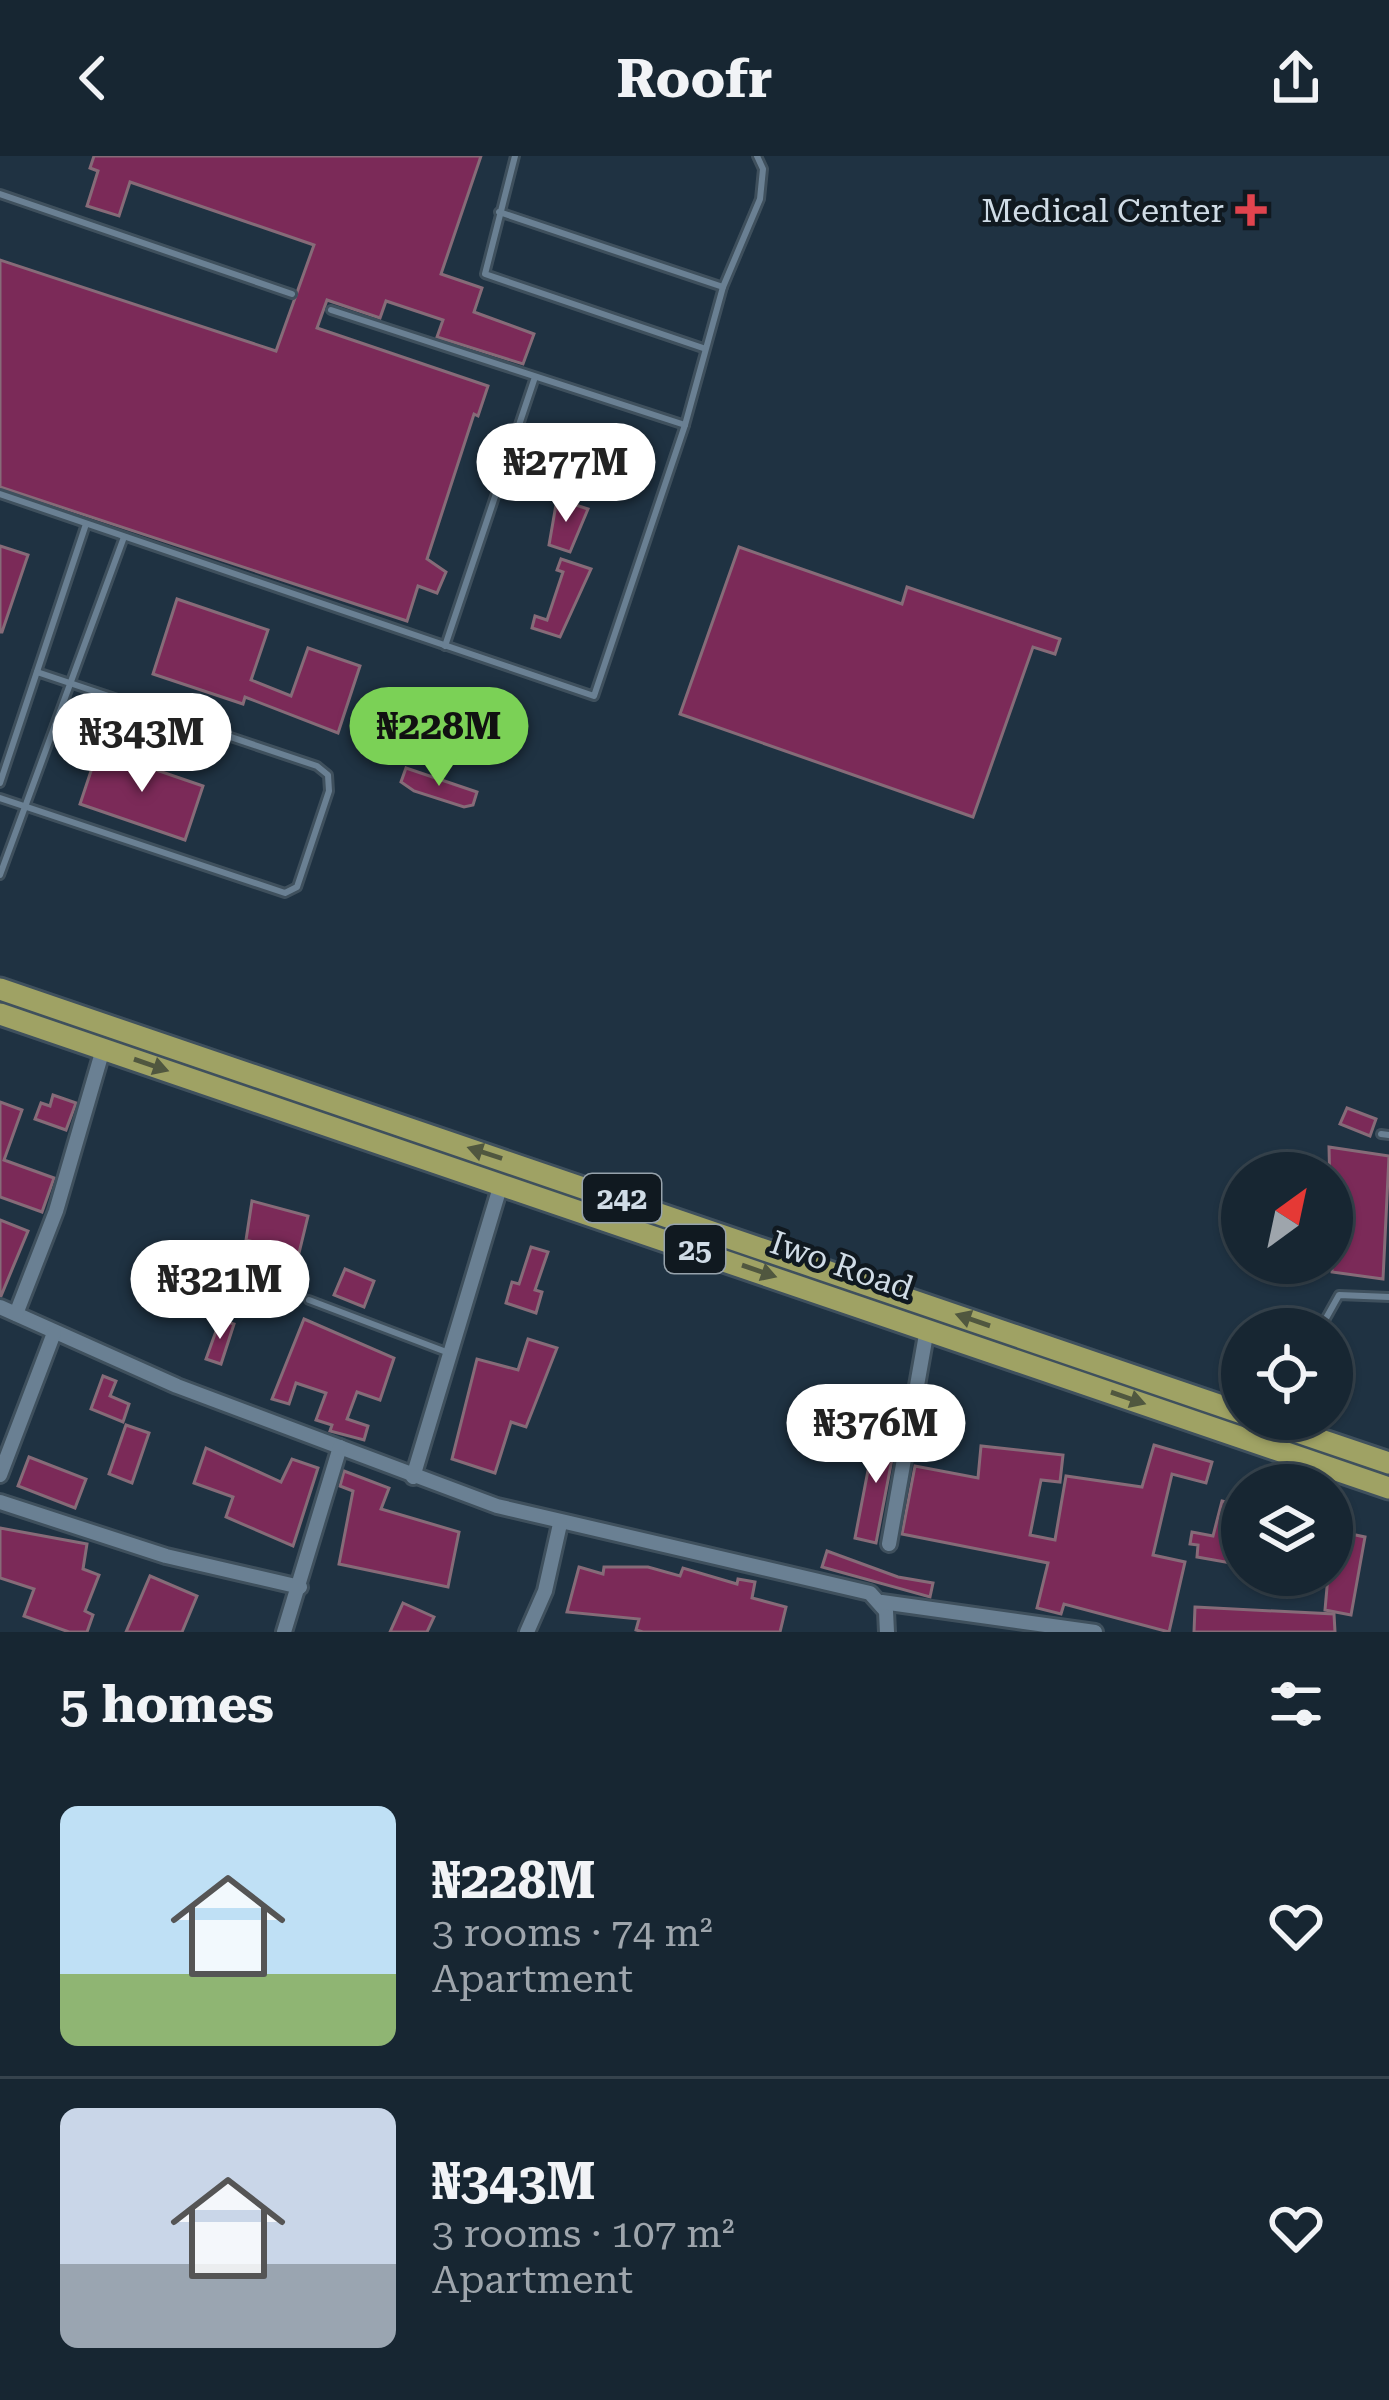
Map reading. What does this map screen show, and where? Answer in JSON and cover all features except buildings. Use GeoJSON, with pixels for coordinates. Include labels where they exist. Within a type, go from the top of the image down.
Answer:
{"type":"FeatureCollection","features":[{"type":"Feature","properties":{"kind":"main road","name":"Iwo Road"},"geometry":{"type":"LineString","coordinates":[[0,989],[1221,1406]]}},
{"type":"Feature","properties":{"kind":"main road","name":"Iwo Road"},"geometry":{"type":"LineString","coordinates":[[0,1014],[1389,1488]]}},
{"type":"Feature","properties":{"kind":"main road"},"geometry":{"type":"LineString","coordinates":[[547,1199],[555,1176]]}},
{"type":"Feature","properties":{"kind":"main road"},"geometry":{"type":"LineString","coordinates":[[1329,1440],[1389,1463]]}},
{"type":"Feature","properties":{"kind":"street"},"geometry":{"type":"LineString","coordinates":[[16,1314],[56,1211],[103,1049]]}},
{"type":"Feature","properties":{"kind":"street"},"geometry":{"type":"LineString","coordinates":[[413,1478],[501,1184]]}},
{"type":"Feature","properties":{"kind":"street"},"geometry":{"type":"LineString","coordinates":[[0,1307],[413,1478],[560,1524],[859,1589],[881,1602],[1004,1624],[1095,1632]]}},
{"type":"Feature","properties":{"kind":"street"},"geometry":{"type":"LineString","coordinates":[[890,1544],[927,1328]]}},
{"type":"Feature","properties":{"kind":"street"},"geometry":{"type":"LineString","coordinates":[[0,1475],[54,1333]]}},
{"type":"Feature","properties":{"kind":"street"},"geometry":{"type":"LineString","coordinates":[[284,1632],[340,1447]]}},
{"type":"Feature","properties":{"kind":"street"},"geometry":{"type":"LineString","coordinates":[[0,1502],[166,1556],[300,1587]]}},
{"type":"Feature","properties":{"kind":"street"},"geometry":{"type":"LineString","coordinates":[[526,1632],[545,1591],[560,1524]]}},
{"type":"Feature","properties":{"kind":"street"},"geometry":{"type":"LineString","coordinates":[[881,1602],[887,1632]]}},
{"type":"Feature","properties":{"kind":"lane"},"geometry":{"type":"LineString","coordinates":[[515,156],[484,266],[490,279],[703,348]]}},
{"type":"Feature","properties":{"kind":"lane"},"geometry":{"type":"LineString","coordinates":[[0,494],[594,696],[685,425],[723,286],[760,199],[764,169],[757,156]]}},
{"type":"Feature","properties":{"kind":"lane"},"geometry":{"type":"LineString","coordinates":[[0,194],[292,295]]}},
{"type":"Feature","properties":{"kind":"lane"},"geometry":{"type":"LineString","coordinates":[[499,212],[723,286]]}},
{"type":"Feature","properties":{"kind":"lane"},"geometry":{"type":"LineString","coordinates":[[331,310],[685,425]]}},
{"type":"Feature","properties":{"kind":"lane"},"geometry":{"type":"LineString","coordinates":[[445,648],[535,376]]}},
{"type":"Feature","properties":{"kind":"lane"},"geometry":{"type":"LineString","coordinates":[[0,783],[86,524]]}},
{"type":"Feature","properties":{"kind":"lane"},"geometry":{"type":"LineString","coordinates":[[0,875],[124,537]]}},
{"type":"Feature","properties":{"kind":"lane"},"geometry":{"type":"LineString","coordinates":[[0,798],[285,893],[297,887],[329,791],[324,771],[37,672]]}},
{"type":"Feature","properties":{"kind":"lane"},"geometry":{"type":"LineString","coordinates":[[1332,1308],[1339,1295],[1389,1297]]}},
{"type":"Feature","properties":{"kind":"lane"},"geometry":{"type":"LineString","coordinates":[[309,1300],[452,1354]]}},
{"type":"Feature","properties":{"kind":"place","name":"Medical Center"},"geometry":{"type":"Point","coordinates":[1251,210]}}]}
